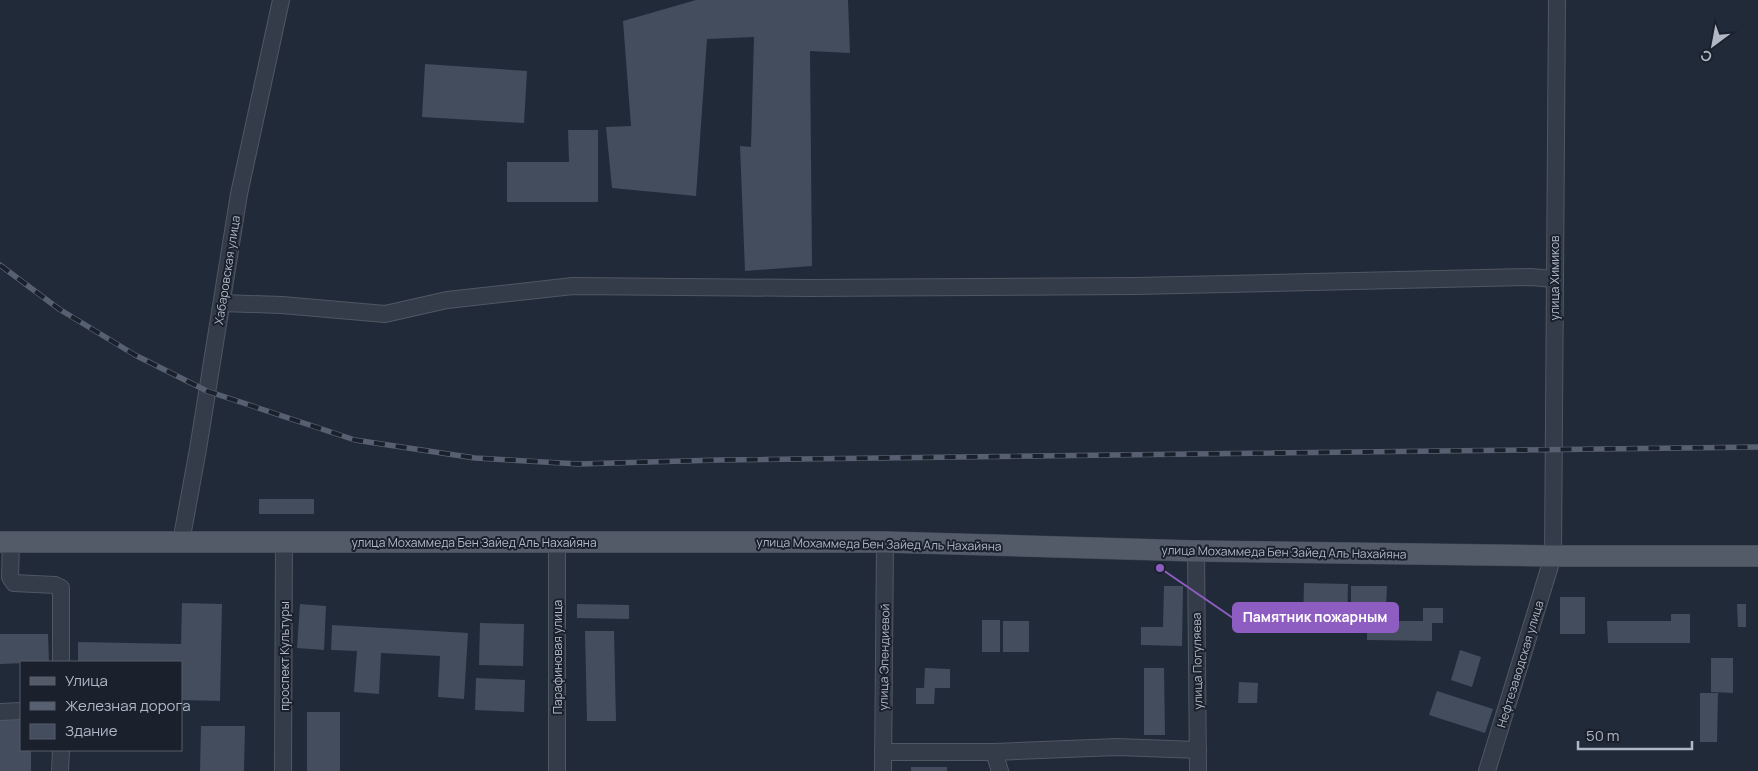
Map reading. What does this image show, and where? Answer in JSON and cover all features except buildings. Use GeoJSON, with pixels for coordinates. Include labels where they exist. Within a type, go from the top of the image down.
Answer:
{"type":"FeatureCollection","features":[{"type":"Feature","properties":{"kind":"main road","name":"улица Мохаммеда Бен Зайед Аль Нахайяна"},"geometry":{"type":"LineString","coordinates":[[5,542],[885,542],[1196,551],[1553,556],[1758,556]]}},
{"type":"Feature","properties":{"kind":"street","name":"Хабаровская улица"},"geometry":{"type":"LineString","coordinates":[[181,542],[239,194],[281,0]]}},
{"type":"Feature","properties":{"kind":"street","name":"улица Химиков"},"geometry":{"type":"LineString","coordinates":[[1553,556],[1557,0]]}},
{"type":"Feature","properties":{"kind":"street"},"geometry":{"type":"LineString","coordinates":[[222,303],[282,305],[385,314],[447,300],[573,286],[808,288],[1125,286],[1531,277],[1554,279]]}},
{"type":"Feature","properties":{"kind":"street"},"geometry":{"type":"LineString","coordinates":[[5,542],[10,577],[14,583],[55,584],[61,588],[62,661]]}},
{"type":"Feature","properties":{"kind":"street","name":"проспект Культуры"},"geometry":{"type":"LineString","coordinates":[[283,771],[284,542]]}},
{"type":"Feature","properties":{"kind":"street","name":"Парафиновая улица"},"geometry":{"type":"LineString","coordinates":[[557,542],[557,771]]}},
{"type":"Feature","properties":{"kind":"street","name":"улица Эпендиевой"},"geometry":{"type":"LineString","coordinates":[[883,771],[885,542]]}},
{"type":"Feature","properties":{"kind":"street","name":"улица Погуляева"},"geometry":{"type":"LineString","coordinates":[[1196,551],[1198,771]]}},
{"type":"Feature","properties":{"kind":"street","name":"Нефтезаводская улица"},"geometry":{"type":"LineString","coordinates":[[1487,771],[1553,556]]}},
{"type":"Feature","properties":{"kind":"street"},"geometry":{"type":"LineString","coordinates":[[0,712],[20,711]]}},
{"type":"Feature","properties":{"kind":"street"},"geometry":{"type":"LineString","coordinates":[[883,752],[994,752],[1117,747],[1198,750]]}},
{"type":"Feature","properties":{"kind":"street"},"geometry":{"type":"LineString","coordinates":[[60,771],[61,751]]}},
{"type":"Feature","properties":{"kind":"street"},"geometry":{"type":"LineString","coordinates":[[994,752],[1000,771]]}},
{"type":"Feature","properties":{"kind":"railway"},"geometry":{"type":"LineString","coordinates":[[0,265],[59,309],[135,355],[207,391],[355,440],[475,458],[579,464],[719,460],[1758,447]]}},
{"type":"Feature","properties":{"kind":"place","name":"Памятник пожарным"},"geometry":{"type":"Point","coordinates":[1160,568]}}]}
